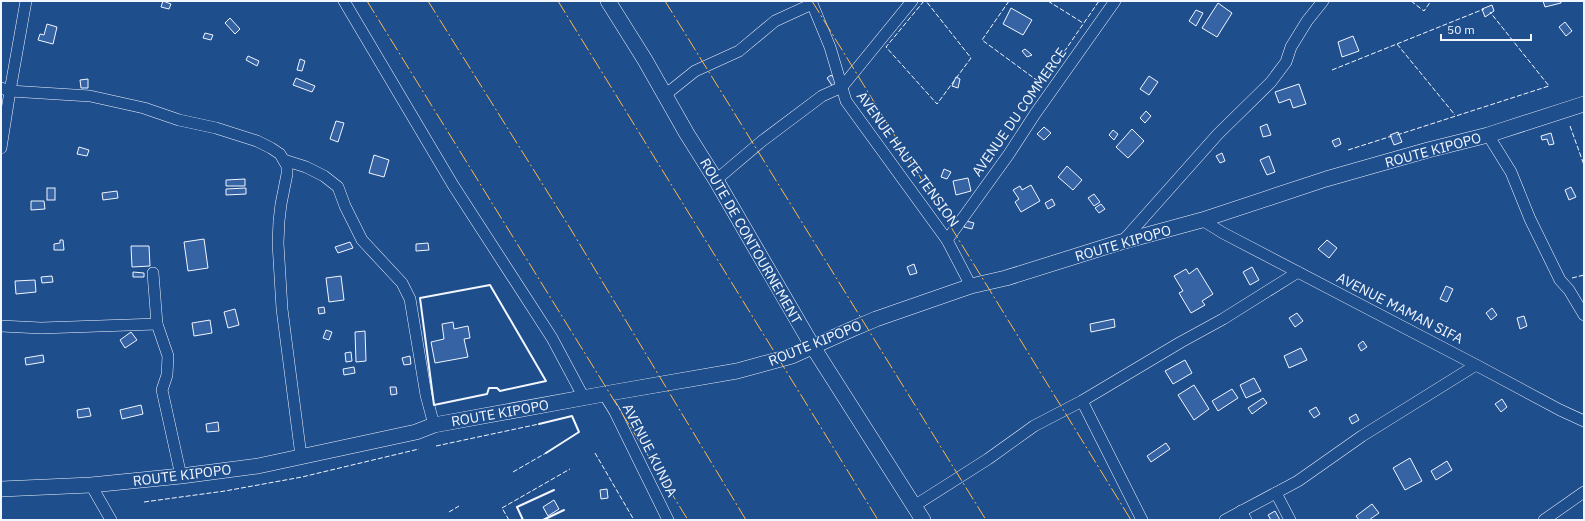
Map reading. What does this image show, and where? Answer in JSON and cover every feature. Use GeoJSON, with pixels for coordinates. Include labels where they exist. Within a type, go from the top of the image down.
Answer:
{"type":"FeatureCollection","features":[{"type":"Feature","properties":{"kind":"main road","name":"ROUTE DE CONTOURNEMENT"},"geometry":{"type":"LineString","coordinates":[[608,1],[645,60],[813,347],[923,520]]}},
{"type":"Feature","properties":{"kind":"main road","name":"ROUTE KIPOPO"},"geometry":{"type":"LineString","coordinates":[[1,489],[91,485],[181,476],[258,466],[416,432],[434,425],[737,371],[792,356],[876,319],[971,286],[1006,278],[1121,242],[1202,220],[1326,179],[1428,150],[1488,135],[1584,104]]}},
{"type":"Feature","properties":{"kind":"street"},"geometry":{"type":"LineString","coordinates":[[1,148],[5,89],[26,1]]}},
{"type":"Feature","properties":{"kind":"street"},"geometry":{"type":"LineString","coordinates":[[344,1],[453,185],[552,338],[584,398]]}},
{"type":"Feature","properties":{"kind":"street"},"geometry":{"type":"LineString","coordinates":[[716,180],[762,141],[822,96],[842,87],[912,1]]}},
{"type":"Feature","properties":{"kind":"street","name":"AVENUE DU COMMERCE"},"geometry":{"type":"LineString","coordinates":[[947,240],[1009,154],[1035,114],[1115,1]]}},
{"type":"Feature","properties":{"kind":"street"},"geometry":{"type":"LineString","coordinates":[[1121,242],[1218,134],[1270,82],[1286,62],[1291,47],[1307,21],[1323,1]]}},
{"type":"Feature","properties":{"kind":"street"},"geometry":{"type":"LineString","coordinates":[[665,95],[695,71],[739,51],[775,21],[812,3]]}},
{"type":"Feature","properties":{"kind":"street","name":"AVENUE HAUTE TENSION"},"geometry":{"type":"LineString","coordinates":[[812,3],[830,47],[846,101],[947,240],[971,286]]}},
{"type":"Feature","properties":{"kind":"street"},"geometry":{"type":"LineString","coordinates":[[5,89],[90,96],[144,108],[179,120],[216,128],[257,141],[280,154],[284,160],[287,174],[281,204],[278,243],[282,309],[301,456]]}},
{"type":"Feature","properties":{"kind":"street"},"geometry":{"type":"LineString","coordinates":[[1488,135],[1511,172],[1530,219],[1560,280],[1569,290],[1584,315]]}},
{"type":"Feature","properties":{"kind":"street"},"geometry":{"type":"LineString","coordinates":[[284,160],[306,167],[324,176],[338,187],[345,206],[362,240],[402,283],[410,299],[426,396],[434,425]]}},
{"type":"Feature","properties":{"kind":"street","name":"AVENUE MAMAN SIFA"},"geometry":{"type":"LineString","coordinates":[[1202,220],[1223,233],[1560,410],[1584,421]]}},
{"type":"Feature","properties":{"kind":"street"},"geometry":{"type":"LineString","coordinates":[[914,506],[988,459],[1034,426],[1082,401],[1181,342],[1223,319],[1298,272]]}},
{"type":"Feature","properties":{"kind":"street"},"geometry":{"type":"LineString","coordinates":[[153,273],[158,324],[168,356],[167,375],[162,390],[181,476]]}},
{"type":"Feature","properties":{"kind":"street"},"geometry":{"type":"LineString","coordinates":[[1,326],[41,328],[158,324]]}},
{"type":"Feature","properties":{"kind":"street"},"geometry":{"type":"LineString","coordinates":[[1225,520],[1244,516],[1276,493],[1308,475],[1362,436],[1476,365]]}},
{"type":"Feature","properties":{"kind":"street","name":"AVENUE KUNDA"},"geometry":{"type":"LineString","coordinates":[[604,394],[615,412],[668,520]]}},
{"type":"Feature","properties":{"kind":"street"},"geometry":{"type":"LineString","coordinates":[[1082,401],[1142,520]]}},
{"type":"Feature","properties":{"kind":"street"},"geometry":{"type":"LineString","coordinates":[[91,485],[111,520]]}},
{"type":"Feature","properties":{"kind":"street"},"geometry":{"type":"LineString","coordinates":[[1544,520],[1584,492]]}},
{"type":"Feature","properties":{"kind":"street"},"geometry":{"type":"LineString","coordinates":[[1276,493],[1290,520]]}},
{"type":"Feature","properties":{"kind":"building"},"geometry":{"type":"Polygon","coordinates":[[[163,1],[171,4],[169,9],[161,7],[163,1]]]}},
{"type":"Feature","properties":{"kind":"building"},"geometry":{"type":"Polygon","coordinates":[[[1543,1],[1561,1],[1561,3],[1545,7],[1543,1]]]}},
{"type":"Feature","properties":{"kind":"building"},"geometry":{"type":"Polygon","coordinates":[[[1218,3],[1232,13],[1217,37],[1202,28],[1218,3]]]}},
{"type":"Feature","properties":{"kind":"building"},"geometry":{"type":"Polygon","coordinates":[[[1492,5],[1494,11],[1485,17],[1482,9],[1492,5]]]}},
{"type":"Feature","properties":{"kind":"building"},"geometry":{"type":"Polygon","coordinates":[[[1011,8],[1032,20],[1023,35],[1003,24],[1011,8]]]}},
{"type":"Feature","properties":{"kind":"building"},"geometry":{"type":"Polygon","coordinates":[[[1196,10],[1203,13],[1196,26],[1189,21],[1196,10]]]}},
{"type":"Feature","properties":{"kind":"building"},"geometry":{"type":"Polygon","coordinates":[[[230,18],[240,29],[235,34],[225,23],[230,18]]]}},
{"type":"Feature","properties":{"kind":"building"},"geometry":{"type":"Polygon","coordinates":[[[1565,22],[1572,31],[1566,36],[1559,27],[1565,22]]]}},
{"type":"Feature","properties":{"kind":"building"},"geometry":{"type":"Polygon","coordinates":[[[47,24],[57,27],[53,44],[38,40],[40,34],[44,35],[47,24]]]}},
{"type":"Feature","properties":{"kind":"building"},"geometry":{"type":"Polygon","coordinates":[[[205,33],[213,35],[211,40],[203,38],[205,33]]]}},
{"type":"Feature","properties":{"kind":"building"},"geometry":{"type":"Polygon","coordinates":[[[1353,36],[1359,51],[1342,57],[1338,42],[1353,36]]]}},
{"type":"Feature","properties":{"kind":"building"},"geometry":{"type":"Polygon","coordinates":[[[1025,49],[1032,55],[1027,57],[1022,51],[1025,49]]]}},
{"type":"Feature","properties":{"kind":"building"},"geometry":{"type":"Polygon","coordinates":[[[248,56],[259,61],[257,66],[246,60],[248,56]]]}},
{"type":"Feature","properties":{"kind":"building"},"geometry":{"type":"Polygon","coordinates":[[[300,59],[305,61],[302,71],[297,70],[300,59]]]}},
{"type":"Feature","properties":{"kind":"building"},"geometry":{"type":"Polygon","coordinates":[[[831,75],[839,84],[833,87],[827,78],[831,75]]]}},
{"type":"Feature","properties":{"kind":"building"},"geometry":{"type":"Polygon","coordinates":[[[1149,76],[1158,82],[1149,95],[1140,89],[1149,76]]]}},
{"type":"Feature","properties":{"kind":"building"},"geometry":{"type":"Polygon","coordinates":[[[956,77],[960,79],[958,88],[952,86],[956,77]]]}},
{"type":"Feature","properties":{"kind":"building"},"geometry":{"type":"Polygon","coordinates":[[[296,78],[315,86],[312,92],[293,85],[296,78]]]}},
{"type":"Feature","properties":{"kind":"building"},"geometry":{"type":"Polygon","coordinates":[[[88,79],[88,88],[81,88],[80,80],[88,79]]]}},
{"type":"Feature","properties":{"kind":"building"},"geometry":{"type":"Polygon","coordinates":[[[1299,84],[1306,104],[1293,108],[1290,99],[1279,103],[1275,92],[1299,84]]]}},
{"type":"Feature","properties":{"kind":"building"},"geometry":{"type":"Polygon","coordinates":[[[1146,111],[1151,116],[1145,123],[1140,118],[1146,111]]]}},
{"type":"Feature","properties":{"kind":"building"},"geometry":{"type":"Polygon","coordinates":[[[336,121],[344,123],[338,142],[330,139],[336,121]]]}},
{"type":"Feature","properties":{"kind":"building"},"geometry":{"type":"Polygon","coordinates":[[[1267,124],[1271,135],[1263,137],[1260,127],[1267,124]]]}},
{"type":"Feature","properties":{"kind":"building"},"geometry":{"type":"Polygon","coordinates":[[[1044,127],[1051,133],[1044,140],[1037,134],[1044,127]]]}},
{"type":"Feature","properties":{"kind":"building"},"geometry":{"type":"Polygon","coordinates":[[[1132,129],[1144,141],[1128,158],[1116,147],[1132,129]]]}},
{"type":"Feature","properties":{"kind":"building"},"geometry":{"type":"Polygon","coordinates":[[[1113,130],[1118,134],[1114,140],[1109,135],[1113,130]]]}},
{"type":"Feature","properties":{"kind":"building"},"geometry":{"type":"Polygon","coordinates":[[[1398,132],[1402,142],[1394,145],[1390,135],[1398,132]]]}},
{"type":"Feature","properties":{"kind":"building"},"geometry":{"type":"Polygon","coordinates":[[[1551,133],[1554,144],[1549,145],[1547,139],[1542,140],[1541,136],[1551,133]]]}},
{"type":"Feature","properties":{"kind":"building"},"geometry":{"type":"Polygon","coordinates":[[[1339,138],[1341,144],[1335,147],[1332,141],[1339,138]]]}},
{"type":"Feature","properties":{"kind":"building"},"geometry":{"type":"Polygon","coordinates":[[[79,147],[89,150],[87,156],[77,154],[79,147]]]}},
{"type":"Feature","properties":{"kind":"building"},"geometry":{"type":"Polygon","coordinates":[[[1222,153],[1225,161],[1220,163],[1216,156],[1222,153]]]}},
{"type":"Feature","properties":{"kind":"building"},"geometry":{"type":"Polygon","coordinates":[[[374,155],[389,160],[384,177],[369,173],[374,155]]]}},
{"type":"Feature","properties":{"kind":"building"},"geometry":{"type":"Polygon","coordinates":[[[1269,156],[1275,172],[1267,175],[1260,160],[1269,156]]]}},
{"type":"Feature","properties":{"kind":"building"},"geometry":{"type":"Polygon","coordinates":[[[1067,166],[1082,180],[1073,190],[1058,177],[1067,166]]]}},
{"type":"Feature","properties":{"kind":"building"},"geometry":{"type":"Polygon","coordinates":[[[944,169],[951,172],[947,179],[941,177],[944,169]]]}},
{"type":"Feature","properties":{"kind":"building"},"geometry":{"type":"Polygon","coordinates":[[[968,178],[971,191],[956,195],[953,181],[968,178]]]}},
{"type":"Feature","properties":{"kind":"building"},"geometry":{"type":"Polygon","coordinates":[[[245,179],[245,186],[226,186],[226,180],[245,179]]]}},
{"type":"Feature","properties":{"kind":"building"},"geometry":{"type":"Polygon","coordinates":[[[1031,185],[1040,201],[1021,212],[1015,202],[1019,199],[1013,190],[1020,186],[1022,190],[1031,185]]]}},
{"type":"Feature","properties":{"kind":"building"},"geometry":{"type":"Polygon","coordinates":[[[1571,187],[1576,197],[1569,200],[1565,190],[1571,187]]]}},
{"type":"Feature","properties":{"kind":"building"},"geometry":{"type":"Polygon","coordinates":[[[47,188],[55,188],[55,200],[47,200],[47,188]]]}},
{"type":"Feature","properties":{"kind":"building"},"geometry":{"type":"Polygon","coordinates":[[[246,188],[246,194],[226,195],[226,189],[246,188]]]}},
{"type":"Feature","properties":{"kind":"building"},"geometry":{"type":"Polygon","coordinates":[[[117,191],[118,198],[103,200],[102,193],[117,191]]]}},
{"type":"Feature","properties":{"kind":"building"},"geometry":{"type":"Polygon","coordinates":[[[1094,194],[1100,202],[1094,206],[1088,198],[1094,194]]]}},
{"type":"Feature","properties":{"kind":"building"},"geometry":{"type":"Polygon","coordinates":[[[1052,199],[1055,205],[1048,209],[1045,203],[1052,199]]]}},
{"type":"Feature","properties":{"kind":"building"},"geometry":{"type":"Polygon","coordinates":[[[31,201],[44,201],[45,209],[31,210],[31,201]]]}},
{"type":"Feature","properties":{"kind":"building"},"geometry":{"type":"Polygon","coordinates":[[[1101,204],[1105,209],[1099,213],[1095,208],[1101,204]]]}},
{"type":"Feature","properties":{"kind":"building"},"geometry":{"type":"Polygon","coordinates":[[[966,221],[974,223],[972,229],[964,227],[966,221]]]}},
{"type":"Feature","properties":{"kind":"building"},"geometry":{"type":"Polygon","coordinates":[[[204,239],[208,268],[188,271],[184,242],[204,239]]]}},
{"type":"Feature","properties":{"kind":"building"},"geometry":{"type":"Polygon","coordinates":[[[60,240],[63,240],[64,250],[54,250],[54,244],[60,243],[60,240]]]}},
{"type":"Feature","properties":{"kind":"building"},"geometry":{"type":"Polygon","coordinates":[[[1327,240],[1337,248],[1329,258],[1318,249],[1327,240]]]}},
{"type":"Feature","properties":{"kind":"building"},"geometry":{"type":"Polygon","coordinates":[[[350,242],[353,248],[338,253],[335,247],[350,242]]]}},
{"type":"Feature","properties":{"kind":"building"},"geometry":{"type":"Polygon","coordinates":[[[428,243],[429,250],[416,251],[416,244],[428,243]]]}},
{"type":"Feature","properties":{"kind":"building"},"geometry":{"type":"Polygon","coordinates":[[[131,246],[149,246],[150,266],[132,267],[131,246]]]}},
{"type":"Feature","properties":{"kind":"building"},"geometry":{"type":"Polygon","coordinates":[[[914,264],[917,273],[910,275],[907,267],[914,264]]]}},
{"type":"Feature","properties":{"kind":"building"},"geometry":{"type":"Polygon","coordinates":[[[1252,267],[1259,280],[1250,285],[1243,272],[1252,267]]]}},
{"type":"Feature","properties":{"kind":"building"},"geometry":{"type":"Polygon","coordinates":[[[1197,268],[1213,294],[1202,301],[1205,305],[1191,313],[1179,293],[1183,291],[1174,276],[1186,269],[1189,274],[1197,268]]]}},
{"type":"Feature","properties":{"kind":"building"},"geometry":{"type":"Polygon","coordinates":[[[133,272],[144,273],[144,277],[133,277],[133,272]]]}},
{"type":"Feature","properties":{"kind":"building"},"geometry":{"type":"Polygon","coordinates":[[[52,276],[53,282],[42,283],[41,277],[52,276]]]}},
{"type":"Feature","properties":{"kind":"building"},"geometry":{"type":"Polygon","coordinates":[[[341,276],[344,300],[329,302],[326,278],[341,276]]]}},
{"type":"Feature","properties":{"kind":"building"},"geometry":{"type":"Polygon","coordinates":[[[35,280],[36,292],[16,294],[15,281],[35,280]]]}},
{"type":"Feature","properties":{"kind":"building"},"geometry":{"type":"Polygon","coordinates":[[[1446,286],[1453,289],[1447,302],[1440,299],[1446,286]]]}},
{"type":"Feature","properties":{"kind":"building"},"geometry":{"type":"Polygon","coordinates":[[[324,307],[325,313],[319,314],[318,308],[324,307]]]}},
{"type":"Feature","properties":{"kind":"building"},"geometry":{"type":"Polygon","coordinates":[[[1492,308],[1497,315],[1491,320],[1486,313],[1492,308]]]}},
{"type":"Feature","properties":{"kind":"building"},"geometry":{"type":"Polygon","coordinates":[[[235,309],[239,325],[228,328],[224,312],[235,309]]]}},
{"type":"Feature","properties":{"kind":"building"},"geometry":{"type":"Polygon","coordinates":[[[1297,313],[1303,321],[1295,327],[1289,318],[1297,313]]]}},
{"type":"Feature","properties":{"kind":"building"},"geometry":{"type":"Polygon","coordinates":[[[1524,316],[1527,326],[1520,329],[1517,318],[1524,316]]]}},
{"type":"Feature","properties":{"kind":"building"},"geometry":{"type":"Polygon","coordinates":[[[1114,319],[1115,327],[1091,332],[1090,324],[1114,319]]]}},
{"type":"Feature","properties":{"kind":"building"},"geometry":{"type":"Polygon","coordinates":[[[210,320],[212,333],[194,336],[192,323],[210,320]]]}},
{"type":"Feature","properties":{"kind":"building"},"geometry":{"type":"Polygon","coordinates":[[[453,322],[454,329],[468,326],[470,338],[464,339],[468,357],[435,363],[431,342],[444,339],[442,324],[453,322]]]}},
{"type":"Feature","properties":{"kind":"building"},"geometry":{"type":"Polygon","coordinates":[[[326,330],[332,332],[329,340],[323,338],[326,330]]]}},
{"type":"Feature","properties":{"kind":"building"},"geometry":{"type":"Polygon","coordinates":[[[365,331],[366,361],[356,362],[355,332],[365,331]]]}},
{"type":"Feature","properties":{"kind":"building"},"geometry":{"type":"Polygon","coordinates":[[[131,332],[137,340],[125,348],[120,340],[131,332]]]}},
{"type":"Feature","properties":{"kind":"building"},"geometry":{"type":"Polygon","coordinates":[[[1363,341],[1367,347],[1361,351],[1358,345],[1363,341]]]}},
{"type":"Feature","properties":{"kind":"building"},"geometry":{"type":"Polygon","coordinates":[[[1301,348],[1307,360],[1289,368],[1284,356],[1301,348]]]}},
{"type":"Feature","properties":{"kind":"building"},"geometry":{"type":"Polygon","coordinates":[[[351,352],[352,361],[346,362],[345,353],[351,352]]]}},
{"type":"Feature","properties":{"kind":"building"},"geometry":{"type":"Polygon","coordinates":[[[43,355],[44,362],[26,365],[25,358],[43,355]]]}},
{"type":"Feature","properties":{"kind":"building"},"geometry":{"type":"Polygon","coordinates":[[[410,356],[411,364],[404,365],[402,358],[410,356]]]}},
{"type":"Feature","properties":{"kind":"building"},"geometry":{"type":"Polygon","coordinates":[[[1185,360],[1192,373],[1173,384],[1165,371],[1185,360]]]}},
{"type":"Feature","properties":{"kind":"building"},"geometry":{"type":"Polygon","coordinates":[[[354,367],[355,373],[344,375],[343,369],[354,367]]]}},
{"type":"Feature","properties":{"kind":"building"},"geometry":{"type":"Polygon","coordinates":[[[1254,378],[1261,391],[1246,398],[1240,385],[1254,378]]]}},
{"type":"Feature","properties":{"kind":"building"},"geometry":{"type":"Polygon","coordinates":[[[1194,385],[1209,409],[1194,420],[1178,395],[1194,385]]]}},
{"type":"Feature","properties":{"kind":"building"},"geometry":{"type":"Polygon","coordinates":[[[390,387],[396,387],[397,394],[391,395],[390,387]]]}},
{"type":"Feature","properties":{"kind":"building"},"geometry":{"type":"Polygon","coordinates":[[[1232,389],[1238,398],[1218,411],[1212,401],[1232,389]]]}},
{"type":"Feature","properties":{"kind":"building"},"geometry":{"type":"Polygon","coordinates":[[[1263,398],[1267,403],[1252,414],[1248,408],[1263,398]]]}},
{"type":"Feature","properties":{"kind":"building"},"geometry":{"type":"Polygon","coordinates":[[[1502,399],[1507,407],[1501,412],[1495,404],[1502,399]]]}},
{"type":"Feature","properties":{"kind":"building"},"geometry":{"type":"Polygon","coordinates":[[[141,405],[143,414],[122,419],[120,410],[141,405]]]}},
{"type":"Feature","properties":{"kind":"building"},"geometry":{"type":"Polygon","coordinates":[[[1316,407],[1320,414],[1314,418],[1309,411],[1316,407]]]}},
{"type":"Feature","properties":{"kind":"building"},"geometry":{"type":"Polygon","coordinates":[[[89,408],[91,416],[78,418],[77,410],[89,408]]]}},
{"type":"Feature","properties":{"kind":"building"},"geometry":{"type":"Polygon","coordinates":[[[1356,414],[1359,420],[1352,424],[1349,418],[1356,414]]]}},
{"type":"Feature","properties":{"kind":"building"},"geometry":{"type":"Polygon","coordinates":[[[218,422],[219,431],[207,432],[206,424],[218,422]]]}},
{"type":"Feature","properties":{"kind":"building"},"geometry":{"type":"Polygon","coordinates":[[[1166,443],[1170,449],[1151,462],[1147,456],[1166,443]]]}},
{"type":"Feature","properties":{"kind":"building"},"geometry":{"type":"Polygon","coordinates":[[[1410,458],[1422,481],[1405,490],[1393,468],[1410,458]]]}},
{"type":"Feature","properties":{"kind":"building"},"geometry":{"type":"Polygon","coordinates":[[[1447,461],[1452,470],[1436,480],[1431,471],[1447,461]]]}},
{"type":"Feature","properties":{"kind":"building"},"geometry":{"type":"Polygon","coordinates":[[[607,489],[608,498],[601,499],[600,490],[607,489]]]}},
{"type":"Feature","properties":{"kind":"building"},"geometry":{"type":"Polygon","coordinates":[[[554,500],[559,509],[548,516],[543,507],[554,500]]]}},
{"type":"Feature","properties":{"kind":"building"},"geometry":{"type":"Polygon","coordinates":[[[1372,504],[1379,513],[1369,520],[1359,520],[1356,516],[1372,504]]]}},
{"type":"Feature","properties":{"kind":"building"},"geometry":{"type":"Polygon","coordinates":[[[1275,511],[1280,520],[1271,520],[1268,515],[1275,511]]]}},
{"type":"Feature","properties":{"kind":"fence"},"geometry":{"type":"LineString","coordinates":[[924,1],[886,47],[937,104],[971,58],[926,1]]}},
{"type":"Feature","properties":{"kind":"fence"},"geometry":{"type":"LineString","coordinates":[[1009,1],[982,40],[1042,84],[1099,1]]}},
{"type":"Feature","properties":{"kind":"fence"},"geometry":{"type":"LineString","coordinates":[[1048,1],[1083,23]]}},
{"type":"Feature","properties":{"kind":"fence"},"geometry":{"type":"LineString","coordinates":[[1411,1],[1424,11],[1431,1]]}},
{"type":"Feature","properties":{"kind":"fence"},"geometry":{"type":"LineString","coordinates":[[1332,70],[1484,9]]}},
{"type":"Feature","properties":{"kind":"fence"},"geometry":{"type":"LineString","coordinates":[[1397,135],[1549,86],[1490,12]]}},
{"type":"Feature","properties":{"kind":"fence"},"geometry":{"type":"LineString","coordinates":[[1397,44],[1455,115]]}},
{"type":"Feature","properties":{"kind":"fence"},"geometry":{"type":"LineString","coordinates":[[1570,126],[1584,165]]}},
{"type":"Feature","properties":{"kind":"fence"},"geometry":{"type":"LineString","coordinates":[[1348,150],[1392,136]]}},
{"type":"Feature","properties":{"kind":"fence"},"geometry":{"type":"LineString","coordinates":[[1572,278],[1584,275]]}},
{"type":"Feature","properties":{"kind":"fence"},"geometry":{"type":"LineString","coordinates":[[436,446],[539,424]]}},
{"type":"Feature","properties":{"kind":"fence"},"geometry":{"type":"LineString","coordinates":[[144,502],[225,491],[302,477],[419,449]]}},
{"type":"Feature","properties":{"kind":"fence"},"geometry":{"type":"LineString","coordinates":[[513,472],[546,453]]}},
{"type":"Feature","properties":{"kind":"fence"},"geometry":{"type":"LineString","coordinates":[[595,453],[634,520]]}},
{"type":"Feature","properties":{"kind":"fence"},"geometry":{"type":"LineString","coordinates":[[509,520],[502,508],[570,469]]}},
{"type":"Feature","properties":{"kind":"fence"},"geometry":{"type":"LineString","coordinates":[[449,512],[459,506]]}},
{"type":"Feature","properties":{"kind":"wall"},"geometry":{"type":"LineString","coordinates":[[490,285],[546,381],[500,391],[497,388],[489,388],[487,394],[434,405],[420,298],[490,285]]}},
{"type":"Feature","properties":{"kind":"wall"},"geometry":{"type":"LineString","coordinates":[[539,424],[572,416],[579,432],[546,453]]}},
{"type":"Feature","properties":{"kind":"wall"},"geometry":{"type":"LineString","coordinates":[[523,520],[517,507],[554,490]]}},
{"type":"Feature","properties":{"kind":"wall"},"geometry":{"type":"LineString","coordinates":[[543,520],[564,510]]}},
{"type":"Feature","properties":{"kind":"power"},"geometry":{"type":"LineString","coordinates":[[367,1],[688,520]]}},
{"type":"Feature","properties":{"kind":"power"},"geometry":{"type":"LineString","coordinates":[[428,1],[570,228],[746,520]]}},
{"type":"Feature","properties":{"kind":"power"},"geometry":{"type":"LineString","coordinates":[[558,1],[878,520]]}},
{"type":"Feature","properties":{"kind":"power"},"geometry":{"type":"LineString","coordinates":[[665,1],[986,520]]}},
{"type":"Feature","properties":{"kind":"power"},"geometry":{"type":"LineString","coordinates":[[812,1],[1131,520]]}}]}
